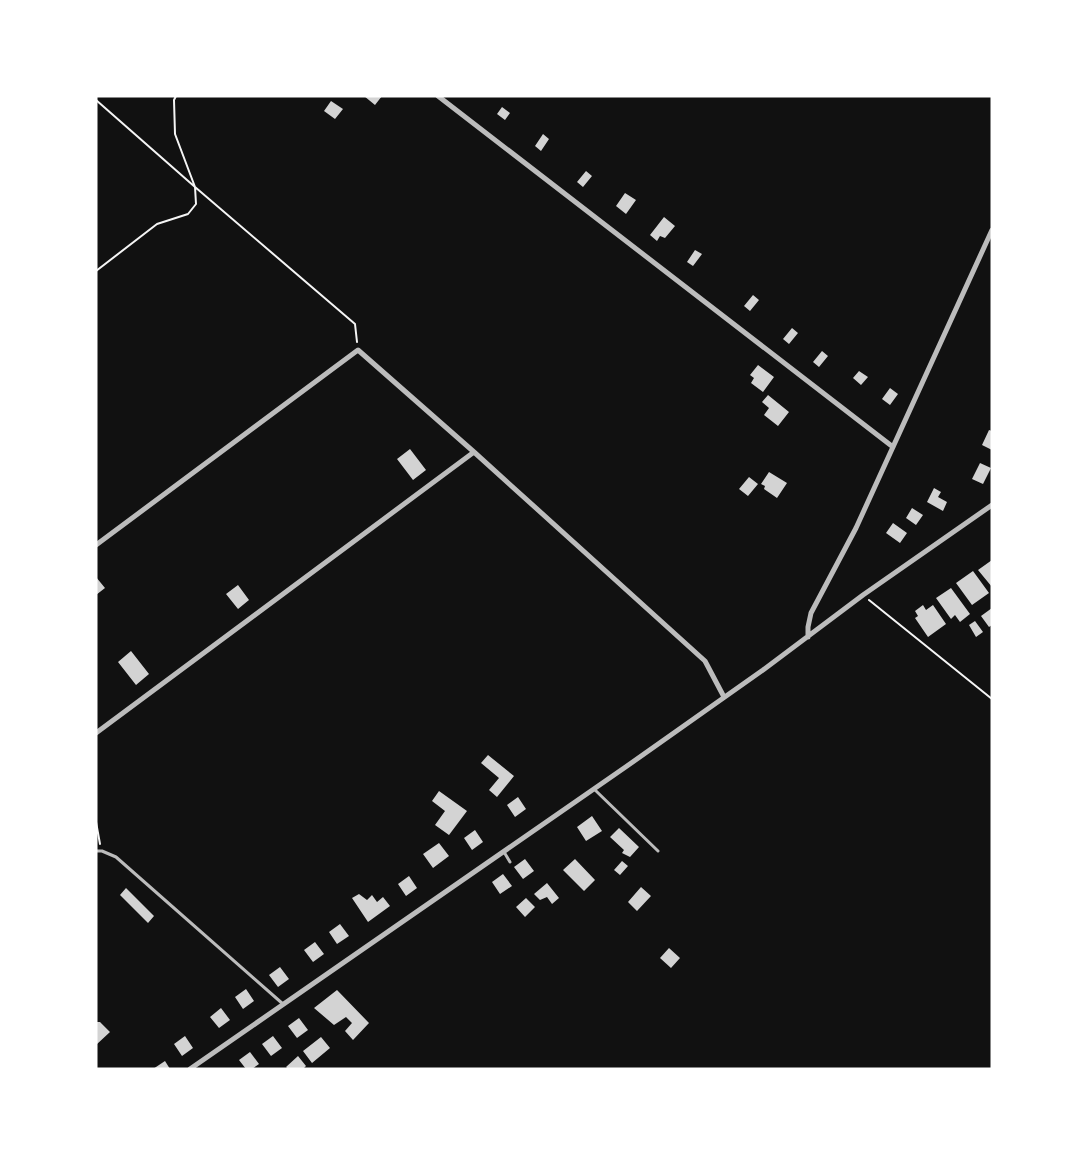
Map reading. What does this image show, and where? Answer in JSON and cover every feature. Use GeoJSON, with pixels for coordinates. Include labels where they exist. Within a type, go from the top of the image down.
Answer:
{"type":"FeatureCollection","features":[{"type":"Feature","properties":{"kind":"street"},"geometry":{"type":"LineString","coordinates":[[438,96],[893,447]]}},
{"type":"Feature","properties":{"kind":"street"},"geometry":{"type":"LineString","coordinates":[[808,637],[811,613],[856,528],[992,230]]}},
{"type":"Feature","properties":{"kind":"street"},"geometry":{"type":"LineString","coordinates":[[96,545],[358,350],[705,661],[724,697]]}},
{"type":"Feature","properties":{"kind":"street"},"geometry":{"type":"LineString","coordinates":[[96,733],[474,452]]}},
{"type":"Feature","properties":{"kind":"street"},"geometry":{"type":"LineString","coordinates":[[190,1069],[594,789],[808,637],[863,595],[992,505]]}},
{"type":"Feature","properties":{"kind":"lane"},"geometry":{"type":"LineString","coordinates":[[594,789],[658,851]]}},
{"type":"Feature","properties":{"kind":"lane"},"geometry":{"type":"LineString","coordinates":[[96,851],[102,851],[116,857],[283,1004]]}},
{"type":"Feature","properties":{"kind":"lane"},"geometry":{"type":"LineString","coordinates":[[504,851],[510,862]]}},
{"type":"Feature","properties":{"kind":"path"},"geometry":{"type":"LineString","coordinates":[[96,270],[157,224],[188,214],[196,204],[194,187],[175,134],[176,96]]}},
{"type":"Feature","properties":{"kind":"path"},"geometry":{"type":"LineString","coordinates":[[96,100],[194,187],[355,324],[358,350]]}},
{"type":"Feature","properties":{"kind":"path"},"geometry":{"type":"LineString","coordinates":[[863,595],[992,699]]}},
{"type":"Feature","properties":{"kind":"path"},"geometry":{"type":"LineString","coordinates":[[96,822],[102,851]]}},
{"type":"Feature","properties":{"kind":"building"},"geometry":{"type":"Polygon","coordinates":[[[364,96],[382,96],[375,105],[364,96]]]}},
{"type":"Feature","properties":{"kind":"building"},"geometry":{"type":"Polygon","coordinates":[[[331,101],[343,109],[335,119],[324,111],[331,101]]]}},
{"type":"Feature","properties":{"kind":"building"},"geometry":{"type":"Polygon","coordinates":[[[502,107],[510,113],[505,120],[497,114],[502,107]]]}},
{"type":"Feature","properties":{"kind":"building"},"geometry":{"type":"Polygon","coordinates":[[[543,134],[549,139],[541,151],[535,146],[543,134]]]}},
{"type":"Feature","properties":{"kind":"building"},"geometry":{"type":"Polygon","coordinates":[[[586,171],[592,176],[583,187],[577,182],[586,171]]]}},
{"type":"Feature","properties":{"kind":"building"},"geometry":{"type":"Polygon","coordinates":[[[625,193],[636,200],[626,214],[616,206],[625,193]]]}},
{"type":"Feature","properties":{"kind":"building"},"geometry":{"type":"Polygon","coordinates":[[[664,217],[675,226],[665,238],[660,236],[657,241],[650,235],[664,217]]]}},
{"type":"Feature","properties":{"kind":"building"},"geometry":{"type":"Polygon","coordinates":[[[695,250],[702,254],[693,266],[687,262],[695,250]]]}},
{"type":"Feature","properties":{"kind":"building"},"geometry":{"type":"Polygon","coordinates":[[[753,295],[759,300],[750,311],[744,306],[753,295]]]}},
{"type":"Feature","properties":{"kind":"building"},"geometry":{"type":"Polygon","coordinates":[[[792,328],[798,333],[789,344],[783,339],[792,328]]]}},
{"type":"Feature","properties":{"kind":"building"},"geometry":{"type":"Polygon","coordinates":[[[822,351],[828,356],[819,367],[813,362],[822,351]]]}},
{"type":"Feature","properties":{"kind":"building"},"geometry":{"type":"Polygon","coordinates":[[[758,365],[774,377],[763,392],[751,383],[754,378],[750,375],[758,365]]]}},
{"type":"Feature","properties":{"kind":"building"},"geometry":{"type":"Polygon","coordinates":[[[859,371],[868,377],[861,385],[853,378],[859,371]]]}},
{"type":"Feature","properties":{"kind":"building"},"geometry":{"type":"Polygon","coordinates":[[[890,388],[898,394],[890,405],[882,399],[890,388]]]}},
{"type":"Feature","properties":{"kind":"building"},"geometry":{"type":"Polygon","coordinates":[[[768,395],[789,412],[778,426],[764,415],[769,408],[762,402],[768,395]]]}},
{"type":"Feature","properties":{"kind":"building"},"geometry":{"type":"Polygon","coordinates":[[[989,430],[992,431],[992,450],[982,445],[989,430]]]}},
{"type":"Feature","properties":{"kind":"building"},"geometry":{"type":"Polygon","coordinates":[[[410,449],[426,470],[413,480],[397,459],[410,449]]]}},
{"type":"Feature","properties":{"kind":"building"},"geometry":{"type":"Polygon","coordinates":[[[980,463],[991,468],[983,484],[972,479],[980,463]]]}},
{"type":"Feature","properties":{"kind":"building"},"geometry":{"type":"Polygon","coordinates":[[[769,472],[787,483],[777,498],[764,489],[765,486],[761,484],[769,472]]]}},
{"type":"Feature","properties":{"kind":"building"},"geometry":{"type":"Polygon","coordinates":[[[749,477],[758,484],[748,496],[739,489],[749,477]]]}},
{"type":"Feature","properties":{"kind":"building"},"geometry":{"type":"Polygon","coordinates":[[[934,488],[941,492],[938,497],[947,502],[943,511],[927,502],[934,488]]]}},
{"type":"Feature","properties":{"kind":"building"},"geometry":{"type":"Polygon","coordinates":[[[912,508],[923,515],[916,525],[906,518],[912,508]]]}},
{"type":"Feature","properties":{"kind":"building"},"geometry":{"type":"Polygon","coordinates":[[[893,523],[907,533],[900,543],[886,533],[893,523]]]}},
{"type":"Feature","properties":{"kind":"building"},"geometry":{"type":"Polygon","coordinates":[[[992,560],[992,587],[978,570],[992,560]]]}},
{"type":"Feature","properties":{"kind":"building"},"geometry":{"type":"Polygon","coordinates":[[[973,571],[989,593],[972,605],[956,583],[973,571]]]}},
{"type":"Feature","properties":{"kind":"building"},"geometry":{"type":"Polygon","coordinates":[[[96,577],[105,588],[96,595],[96,577]]]}},
{"type":"Feature","properties":{"kind":"building"},"geometry":{"type":"Polygon","coordinates":[[[238,585],[249,600],[238,609],[226,594],[238,585]]]}},
{"type":"Feature","properties":{"kind":"building"},"geometry":{"type":"Polygon","coordinates":[[[951,588],[970,614],[960,622],[955,615],[951,619],[936,598],[951,588]]]}},
{"type":"Feature","properties":{"kind":"building"},"geometry":{"type":"Polygon","coordinates":[[[923,605],[926,610],[933,605],[946,624],[928,637],[915,618],[918,616],[915,611],[923,605]]]}},
{"type":"Feature","properties":{"kind":"building"},"geometry":{"type":"Polygon","coordinates":[[[992,608],[992,625],[989,627],[981,616],[992,608]]]}},
{"type":"Feature","properties":{"kind":"building"},"geometry":{"type":"Polygon","coordinates":[[[975,621],[983,632],[976,637],[969,625],[975,621]]]}},
{"type":"Feature","properties":{"kind":"building"},"geometry":{"type":"Polygon","coordinates":[[[131,651],[149,674],[136,685],[118,662],[131,651]]]}},
{"type":"Feature","properties":{"kind":"building"},"geometry":{"type":"Polygon","coordinates":[[[488,755],[514,776],[497,797],[489,790],[499,778],[481,763],[488,755]]]}},
{"type":"Feature","properties":{"kind":"building"},"geometry":{"type":"Polygon","coordinates":[[[439,791],[467,811],[449,835],[435,825],[445,811],[432,801],[439,791]]]}},
{"type":"Feature","properties":{"kind":"building"},"geometry":{"type":"Polygon","coordinates":[[[518,797],[526,809],[515,817],[507,805],[518,797]]]}},
{"type":"Feature","properties":{"kind":"building"},"geometry":{"type":"Polygon","coordinates":[[[592,816],[602,831],[586,841],[577,827],[592,816]]]}},
{"type":"Feature","properties":{"kind":"building"},"geometry":{"type":"Polygon","coordinates":[[[619,828],[639,847],[630,857],[622,853],[624,850],[610,837],[619,828]]]}},
{"type":"Feature","properties":{"kind":"building"},"geometry":{"type":"Polygon","coordinates":[[[475,830],[483,842],[472,850],[464,838],[475,830]]]}},
{"type":"Feature","properties":{"kind":"building"},"geometry":{"type":"Polygon","coordinates":[[[439,843],[449,856],[433,868],[423,854],[439,843]]]}},
{"type":"Feature","properties":{"kind":"building"},"geometry":{"type":"Polygon","coordinates":[[[525,859],[534,871],[523,879],[514,867],[525,859]]]}},
{"type":"Feature","properties":{"kind":"building"},"geometry":{"type":"Polygon","coordinates":[[[575,859],[595,880],[584,891],[563,870],[575,859]]]}},
{"type":"Feature","properties":{"kind":"building"},"geometry":{"type":"Polygon","coordinates":[[[622,861],[628,866],[620,875],[614,870],[622,861]]]}},
{"type":"Feature","properties":{"kind":"building"},"geometry":{"type":"Polygon","coordinates":[[[503,874],[512,886],[500,894],[492,882],[503,874]]]}},
{"type":"Feature","properties":{"kind":"building"},"geometry":{"type":"Polygon","coordinates":[[[409,876],[417,888],[406,896],[398,884],[409,876]]]}},
{"type":"Feature","properties":{"kind":"building"},"geometry":{"type":"Polygon","coordinates":[[[547,883],[559,898],[552,904],[547,897],[540,900],[534,894],[547,883]]]}},
{"type":"Feature","properties":{"kind":"building"},"geometry":{"type":"Polygon","coordinates":[[[641,887],[651,896],[637,911],[628,902],[641,887]]]}},
{"type":"Feature","properties":{"kind":"building"},"geometry":{"type":"Polygon","coordinates":[[[126,888],[154,916],[148,923],[120,895],[126,888]]]}},
{"type":"Feature","properties":{"kind":"building"},"geometry":{"type":"Polygon","coordinates":[[[359,894],[367,900],[372,895],[377,902],[383,897],[390,906],[368,922],[352,898],[359,894]]]}},
{"type":"Feature","properties":{"kind":"building"},"geometry":{"type":"Polygon","coordinates":[[[526,898],[535,907],[525,917],[516,907],[526,898]]]}},
{"type":"Feature","properties":{"kind":"building"},"geometry":{"type":"Polygon","coordinates":[[[340,924],[349,936],[337,944],[329,932],[340,924]]]}},
{"type":"Feature","properties":{"kind":"building"},"geometry":{"type":"Polygon","coordinates":[[[315,942],[324,954],[313,962],[304,950],[315,942]]]}},
{"type":"Feature","properties":{"kind":"building"},"geometry":{"type":"Polygon","coordinates":[[[669,948],[680,958],[671,968],[660,958],[669,948]]]}},
{"type":"Feature","properties":{"kind":"building"},"geometry":{"type":"Polygon","coordinates":[[[280,967],[289,979],[278,987],[269,975],[280,967]]]}},
{"type":"Feature","properties":{"kind":"building"},"geometry":{"type":"Polygon","coordinates":[[[246,989],[254,1001],[243,1009],[235,997],[246,989]]]}},
{"type":"Feature","properties":{"kind":"building"},"geometry":{"type":"Polygon","coordinates":[[[337,990],[369,1023],[353,1040],[345,1031],[352,1023],[346,1017],[334,1025],[314,1008],[337,990]]]}},
{"type":"Feature","properties":{"kind":"building"},"geometry":{"type":"Polygon","coordinates":[[[221,1008],[230,1020],[219,1028],[210,1017],[221,1008]]]}},
{"type":"Feature","properties":{"kind":"building"},"geometry":{"type":"Polygon","coordinates":[[[299,1018],[308,1030],[297,1038],[288,1026],[299,1018]]]}},
{"type":"Feature","properties":{"kind":"building"},"geometry":{"type":"Polygon","coordinates":[[[96,1022],[100,1022],[110,1032],[96,1045],[96,1022]]]}},
{"type":"Feature","properties":{"kind":"building"},"geometry":{"type":"Polygon","coordinates":[[[185,1036],[193,1048],[182,1056],[174,1044],[185,1036]]]}},
{"type":"Feature","properties":{"kind":"building"},"geometry":{"type":"Polygon","coordinates":[[[273,1036],[282,1048],[271,1056],[262,1044],[273,1036]]]}},
{"type":"Feature","properties":{"kind":"building"},"geometry":{"type":"Polygon","coordinates":[[[321,1037],[330,1048],[312,1063],[303,1051],[321,1037]]]}},
{"type":"Feature","properties":{"kind":"building"},"geometry":{"type":"Polygon","coordinates":[[[250,1052],[259,1064],[252,1069],[246,1069],[239,1060],[250,1052]]]}},
{"type":"Feature","properties":{"kind":"building"},"geometry":{"type":"Polygon","coordinates":[[[298,1056],[306,1066],[303,1069],[288,1069],[286,1067],[298,1056]]]}},
{"type":"Feature","properties":{"kind":"building"},"geometry":{"type":"Polygon","coordinates":[[[165,1061],[170,1069],[153,1069],[165,1061]]]}}]}
